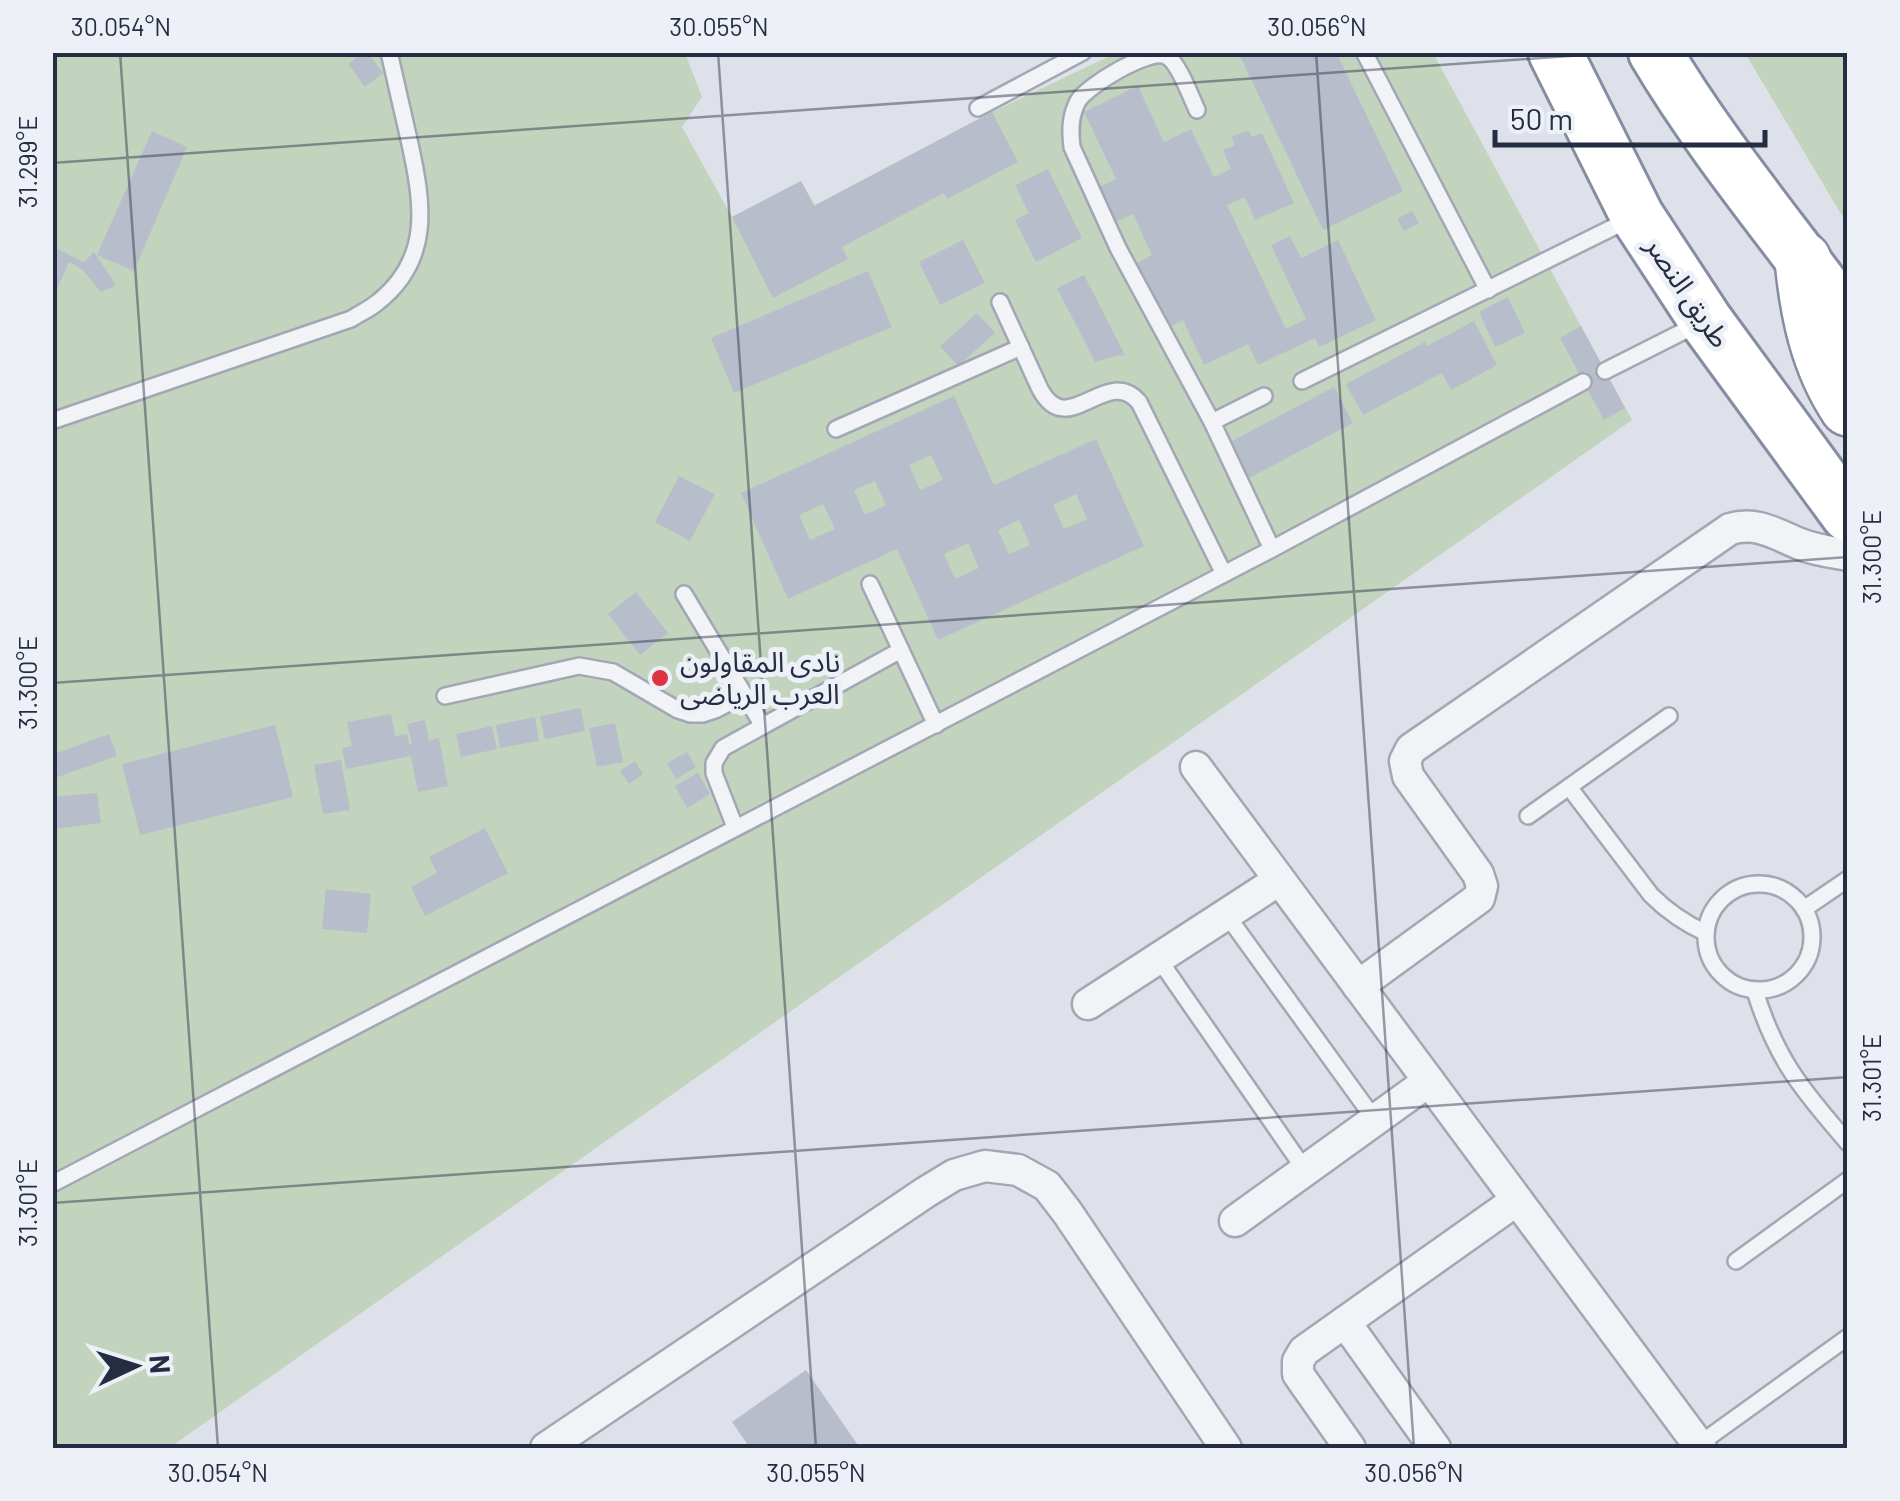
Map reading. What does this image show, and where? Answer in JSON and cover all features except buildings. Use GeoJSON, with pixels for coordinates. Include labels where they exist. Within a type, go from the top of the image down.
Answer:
{"type":"FeatureCollection","features":[{"type":"Feature","properties":{"kind":"highway","name":"طريق النصر"},"geometry":{"type":"LineString","coordinates":[[1555,52],[1637,216],[1706,320],[1848,515]]}},
{"type":"Feature","properties":{"kind":"highway"},"geometry":{"type":"LineString","coordinates":[[1655,52],[1712,143],[1848,321]]}},
{"type":"Feature","properties":{"kind":"highway"},"geometry":{"type":"LineString","coordinates":[[1803,260],[1819,352],[1848,408]]}},
{"type":"Feature","properties":{"kind":"street"},"geometry":{"type":"LineString","coordinates":[[1358,986],[1479,898],[1482,886],[1478,874],[1408,776],[1406,762],[1411,749],[1730,529],[1768,528],[1800,544],[1848,555]]}},
{"type":"Feature","properties":{"kind":"street"},"geometry":{"type":"LineString","coordinates":[[1196,767],[1698,1447]]}},
{"type":"Feature","properties":{"kind":"street"},"geometry":{"type":"LineString","coordinates":[[1088,1004],[1279,880]]}},
{"type":"Feature","properties":{"kind":"street"},"geometry":{"type":"LineString","coordinates":[[1235,1221],[1429,1081]]}},
{"type":"Feature","properties":{"kind":"street"},"geometry":{"type":"LineString","coordinates":[[546,1448],[926,1192],[954,1175],[985,1166],[1018,1170],[1047,1186],[1226,1448]]}},
{"type":"Feature","properties":{"kind":"street"},"geometry":{"type":"LineString","coordinates":[[1350,1448],[1298,1374],[1304,1350],[1517,1200]]}},
{"type":"Feature","properties":{"kind":"street"},"geometry":{"type":"LineString","coordinates":[[1345,1322],[1435,1448]]}},
{"type":"Feature","properties":{"kind":"lane"},"geometry":{"type":"LineString","coordinates":[[52,421],[351,318],[378,302],[400,279],[415,252],[422,220],[420,189],[389,52]]}},
{"type":"Feature","properties":{"kind":"lane"},"geometry":{"type":"LineString","coordinates":[[978,108],[1084,52]]}},
{"type":"Feature","properties":{"kind":"lane"},"geometry":{"type":"LineString","coordinates":[[1364,52],[1488,290]]}},
{"type":"Feature","properties":{"kind":"lane"},"geometry":{"type":"LineString","coordinates":[[1197,110],[1174,62],[1159,54],[1150,56],[1086,90],[1072,116],[1072,147],[1118,248],[1212,422],[1272,549]]}},
{"type":"Feature","properties":{"kind":"lane"},"geometry":{"type":"LineString","coordinates":[[1302,381],[1637,216]]}},
{"type":"Feature","properties":{"kind":"lane"},"geometry":{"type":"LineString","coordinates":[[1000,302],[1044,398],[1052,405],[1068,409],[1114,390],[1124,390],[1139,402],[1224,574]]}},
{"type":"Feature","properties":{"kind":"lane"},"geometry":{"type":"LineString","coordinates":[[1605,371],[1706,320]]}},
{"type":"Feature","properties":{"kind":"lane"},"geometry":{"type":"LineString","coordinates":[[836,429],[1021,347]]}},
{"type":"Feature","properties":{"kind":"lane"},"geometry":{"type":"LineString","coordinates":[[52,1184],[1272,549],[1584,382]]}},
{"type":"Feature","properties":{"kind":"lane"},"geometry":{"type":"LineString","coordinates":[[1212,422],[1264,396]]}},
{"type":"Feature","properties":{"kind":"lane"},"geometry":{"type":"LineString","coordinates":[[870,584],[936,724]]}},
{"type":"Feature","properties":{"kind":"lane"},"geometry":{"type":"LineString","coordinates":[[684,594],[763,726]]}},
{"type":"Feature","properties":{"kind":"lane"},"geometry":{"type":"LineString","coordinates":[[736,828],[714,773],[714,764],[723,748],[901,650]]}},
{"type":"Feature","properties":{"kind":"lane"},"geometry":{"type":"LineString","coordinates":[[445,696],[579,666],[613,672],[690,714],[715,710],[744,695]]}},
{"type":"Feature","properties":{"kind":"lane"},"geometry":{"type":"LineString","coordinates":[[1528,816],[1669,716]]}},
{"type":"Feature","properties":{"kind":"lane"},"geometry":{"type":"LineString","coordinates":[[1569,787],[1651,895],[1684,923],[1706,933]]}},
{"type":"Feature","properties":{"kind":"lane"},"geometry":{"type":"LineString","coordinates":[[1804,909],[1848,878]]}},
{"type":"Feature","properties":{"kind":"lane"},"geometry":{"type":"LineString","coordinates":[[1746,885],[1780,888],[1794,896],[1804,909],[1811,925],[1812,942],[1800,972],[1787,983],[1771,990],[1754,991],[1724,978],[1713,965],[1707,950],[1710,916],[1718,902],[1732,892],[1746,885]]}},
{"type":"Feature","properties":{"kind":"lane"},"geometry":{"type":"LineString","coordinates":[[1226,914],[1375,1120]]}},
{"type":"Feature","properties":{"kind":"lane"},"geometry":{"type":"LineString","coordinates":[[1158,958],[1306,1170]]}},
{"type":"Feature","properties":{"kind":"lane"},"geometry":{"type":"LineString","coordinates":[[1754,991],[1788,1069],[1848,1143]]}},
{"type":"Feature","properties":{"kind":"lane"},"geometry":{"type":"LineString","coordinates":[[1736,1261],[1848,1180]]}},
{"type":"Feature","properties":{"kind":"lane"},"geometry":{"type":"LineString","coordinates":[[1698,1447],[1848,1337]]}},
{"type":"Feature","properties":{"kind":"green space","name":"نادى المقاولون العرب الرياضى"},"geometry":{"type":"Polygon","coordinates":[[[52,53],[685,53],[702,97],[682,127],[732,217],[801,181],[815,205],[992,112],[1116,53],[1433,53],[1632,420],[169,1448],[53,1448],[52,53]]]}},
{"type":"Feature","properties":{"kind":"green space"},"geometry":{"type":"Polygon","coordinates":[[[1745,53],[1847,53],[1847,224],[1745,53]]]}},
{"type":"Feature","properties":{"kind":"place","name":"نادى المقاولون العرب الرياضى"},"geometry":{"type":"Point","coordinates":[660,678]}}]}
